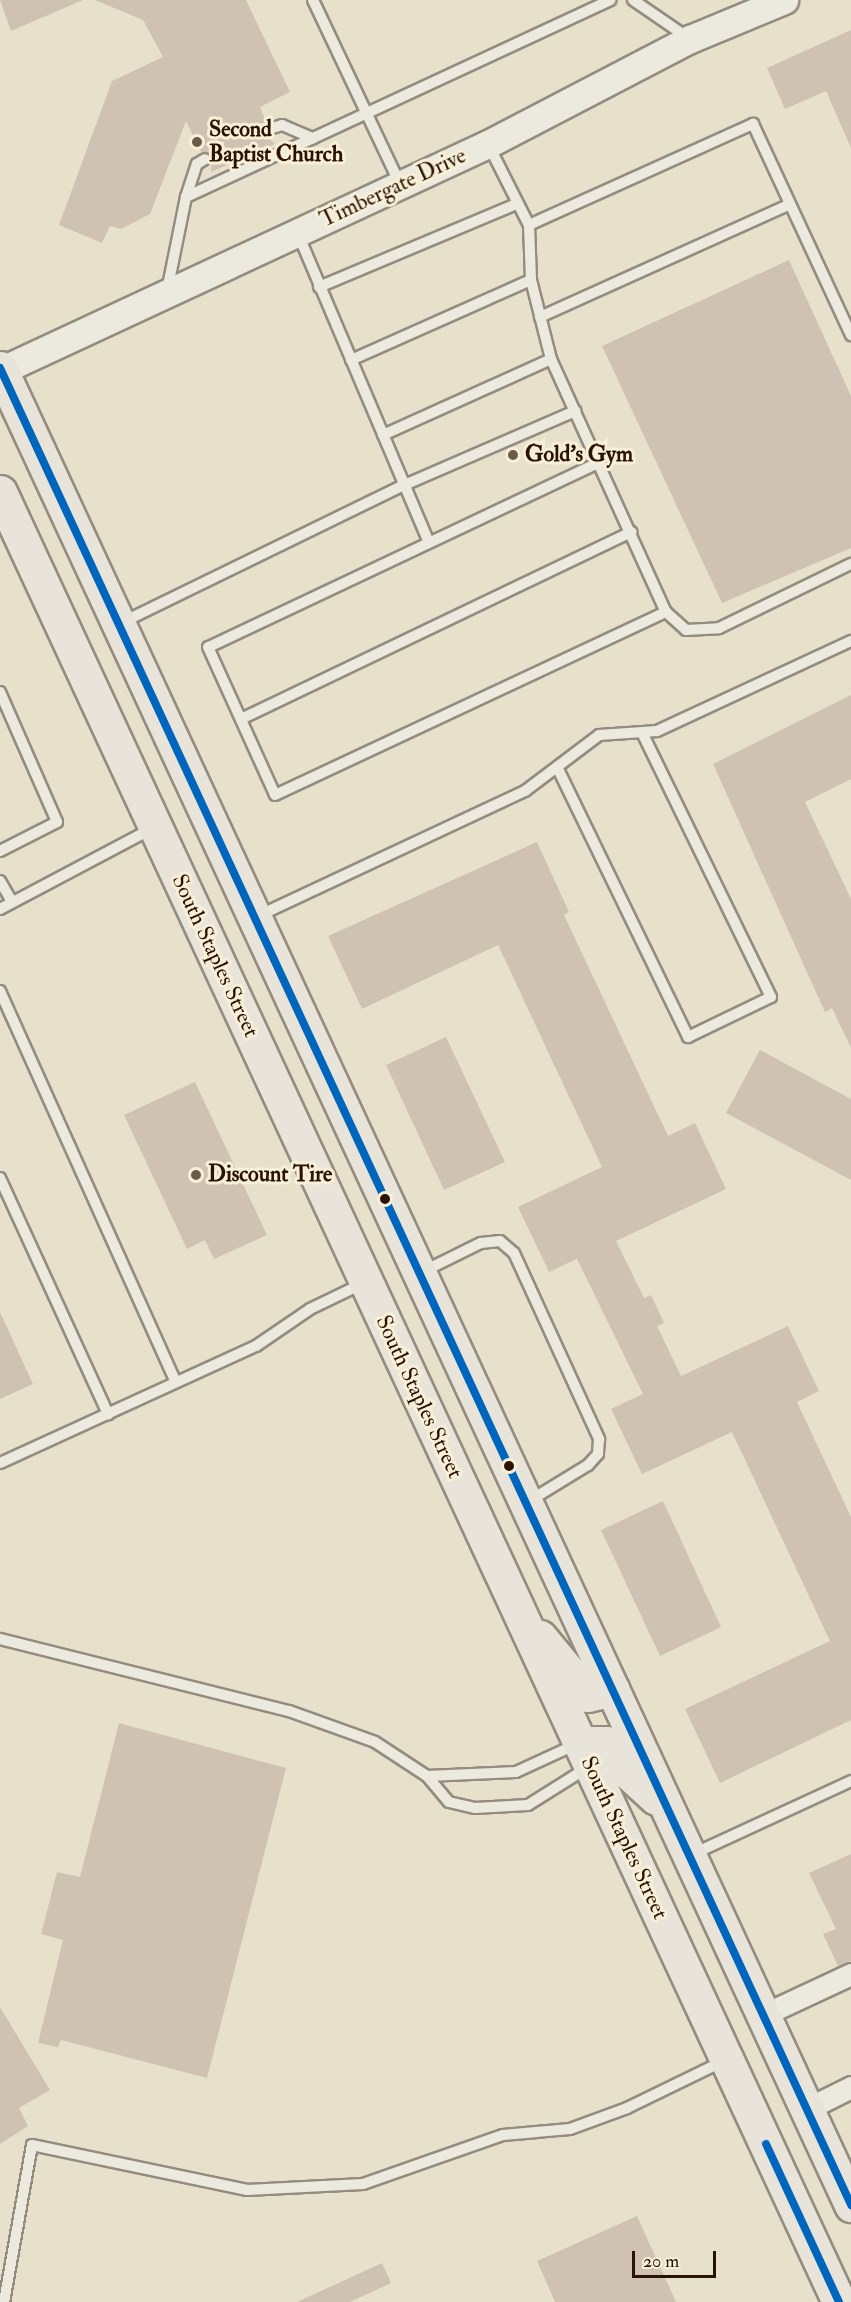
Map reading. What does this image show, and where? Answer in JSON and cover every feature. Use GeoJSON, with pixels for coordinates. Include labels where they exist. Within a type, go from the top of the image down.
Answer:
{"type":"FeatureCollection","features":[{"type":"Feature","properties":{"kind":"main road"},"geometry":{"type":"LineString","coordinates":[[0,370],[851,2205]]}},
{"type":"Feature","properties":{"kind":"main road","name":"South Staples Street"},"geometry":{"type":"LineString","coordinates":[[0,492],[839,2302]]}},
{"type":"Feature","properties":{"kind":"main road"},"geometry":{"type":"LineString","coordinates":[[522,1619],[588,1695],[612,1689]]}},
{"type":"Feature","properties":{"kind":"main road"},"geometry":{"type":"LineString","coordinates":[[585,1754],[606,1743],[621,1766],[667,1807]]}},
{"type":"Feature","properties":{"kind":"street","name":"Timbergate Drive"},"geometry":{"type":"LineString","coordinates":[[0,370],[488,144],[690,39],[784,0]]}},
{"type":"Feature","properties":{"kind":"street"},"geometry":{"type":"LineString","coordinates":[[763,2015],[851,1974]]}},
{"type":"Feature","properties":{"kind":"street"},"geometry":{"type":"LineString","coordinates":[[807,2109],[851,2087]]}},
{"type":"Feature","properties":{"kind":"lane"},"geometry":{"type":"LineString","coordinates":[[313,0],[400,184]]}},
{"type":"Feature","properties":{"kind":"lane"},"geometry":{"type":"LineString","coordinates":[[186,197],[609,0]]}},
{"type":"Feature","properties":{"kind":"lane"},"geometry":{"type":"LineString","coordinates":[[633,0],[690,39]]}},
{"type":"Feature","properties":{"kind":"lane"},"geometry":{"type":"LineString","coordinates":[[529,225],[753,124],[851,335]]}},
{"type":"Feature","properties":{"kind":"lane"},"geometry":{"type":"LineString","coordinates":[[269,129],[282,125],[313,138]]}},
{"type":"Feature","properties":{"kind":"lane"},"geometry":{"type":"LineString","coordinates":[[488,144],[516,204],[529,225],[531,280],[551,358],[632,532],[666,612],[686,630],[720,628],[851,564]]}},
{"type":"Feature","properties":{"kind":"lane"},"geometry":{"type":"LineString","coordinates":[[166,294],[186,197],[196,164],[205,159]]}},
{"type":"Feature","properties":{"kind":"lane"},"geometry":{"type":"LineString","coordinates":[[319,287],[516,204]]}},
{"type":"Feature","properties":{"kind":"lane"},"geometry":{"type":"LineString","coordinates":[[540,317],[790,204]]}},
{"type":"Feature","properties":{"kind":"lane"},"geometry":{"type":"LineString","coordinates":[[297,233],[383,435],[402,486],[429,542]]}},
{"type":"Feature","properties":{"kind":"lane"},"geometry":{"type":"LineString","coordinates":[[351,360],[531,280]]}},
{"type":"Feature","properties":{"kind":"lane"},"geometry":{"type":"LineString","coordinates":[[383,435],[551,358]]}},
{"type":"Feature","properties":{"kind":"lane"},"geometry":{"type":"LineString","coordinates":[[119,625],[402,486],[574,411]]}},
{"type":"Feature","properties":{"kind":"lane"},"geometry":{"type":"LineString","coordinates":[[600,462],[208,647],[275,795],[666,612]]}},
{"type":"Feature","properties":{"kind":"lane"},"geometry":{"type":"LineString","coordinates":[[241,719],[632,532]]}},
{"type":"Feature","properties":{"kind":"lane"},"geometry":{"type":"LineString","coordinates":[[255,918],[525,791],[558,769],[599,735],[643,734],[851,641]]}},
{"type":"Feature","properties":{"kind":"lane"},"geometry":{"type":"LineString","coordinates":[[0,692],[57,822],[0,851]]}},
{"type":"Feature","properties":{"kind":"lane"},"geometry":{"type":"LineString","coordinates":[[558,769],[688,1037],[771,997],[643,734]]}},
{"type":"Feature","properties":{"kind":"lane"},"geometry":{"type":"LineString","coordinates":[[0,909],[155,827]]}},
{"type":"Feature","properties":{"kind":"lane"},"geometry":{"type":"LineString","coordinates":[[0,881],[12,902]]}},
{"type":"Feature","properties":{"kind":"lane"},"geometry":{"type":"LineString","coordinates":[[0,991],[176,1382]]}},
{"type":"Feature","properties":{"kind":"lane"},"geometry":{"type":"LineString","coordinates":[[0,1178],[108,1414]]}},
{"type":"Feature","properties":{"kind":"lane"},"geometry":{"type":"LineString","coordinates":[[419,1274],[481,1243],[500,1241],[519,1263],[599,1438],[598,1454],[588,1465],[526,1502]]}},
{"type":"Feature","properties":{"kind":"lane"},"geometry":{"type":"LineString","coordinates":[[0,1462],[256,1346],[310,1309],[366,1282]]}},
{"type":"Feature","properties":{"kind":"lane"},"geometry":{"type":"LineString","coordinates":[[0,1639],[289,1711],[375,1742],[427,1776],[449,1802],[505,1810],[528,1805],[585,1754]]}},
{"type":"Feature","properties":{"kind":"lane"},"geometry":{"type":"LineString","coordinates":[[427,1776],[516,1772],[585,1754]]}},
{"type":"Feature","properties":{"kind":"lane"},"geometry":{"type":"LineString","coordinates":[[689,1856],[851,1781]]}},
{"type":"Feature","properties":{"kind":"lane"},"geometry":{"type":"LineString","coordinates":[[4,2302],[32,2145],[247,2190],[296,2191],[363,2184],[503,2134],[570,2129],[627,2108],[727,2060]]}},
{"type":"Feature","properties":{"kind":"building"},"geometry":{"type":"Polygon","coordinates":[[[0,0],[83,0],[11,31],[0,0]]]}},
{"type":"Feature","properties":{"kind":"building"},"geometry":{"type":"Polygon","coordinates":[[[95,0],[246,0],[290,92],[260,107],[266,122],[262,132],[275,144],[211,172],[212,156],[201,152],[186,121],[150,214],[121,229],[110,226],[102,243],[59,225],[112,81],[163,57],[143,20],[95,0]]]}},
{"type":"Feature","properties":{"kind":"building"},"geometry":{"type":"Polygon","coordinates":[[[851,30],[851,148],[826,91],[785,109],[767,68],[851,30]]]}},
{"type":"Feature","properties":{"kind":"building"},"geometry":{"type":"Polygon","coordinates":[[[789,260],[851,396],[851,548],[722,603],[602,346],[789,260]]]}},
{"type":"Feature","properties":{"kind":"building"},"geometry":{"type":"Polygon","coordinates":[[[851,695],[851,779],[805,802],[851,899],[851,1048],[832,1008],[825,1012],[713,764],[851,695]]]}},
{"type":"Feature","properties":{"kind":"building"},"geometry":{"type":"Polygon","coordinates":[[[537,842],[569,912],[564,915],[668,1136],[695,1123],[726,1189],[616,1241],[644,1298],[651,1295],[664,1323],[657,1326],[681,1376],[788,1326],[819,1391],[797,1402],[851,1517],[851,1720],[720,1783],[685,1709],[830,1641],[732,1432],[642,1474],[611,1409],[643,1394],[577,1259],[549,1272],[518,1207],[602,1167],[498,945],[362,1009],[328,936],[537,842]]]}},
{"type":"Feature","properties":{"kind":"building"},"geometry":{"type":"Polygon","coordinates":[[[446,1037],[505,1162],[444,1190],[386,1065],[446,1037]]]}},
{"type":"Feature","properties":{"kind":"building"},"geometry":{"type":"Polygon","coordinates":[[[760,1050],[851,1099],[851,1180],[726,1113],[760,1050]]]}},
{"type":"Feature","properties":{"kind":"building","name":"Discount Tire"},"geometry":{"type":"Polygon","coordinates":[[[195,1082],[267,1235],[214,1259],[205,1240],[187,1249],[124,1115],[195,1082]]]}},
{"type":"Feature","properties":{"kind":"building"},"geometry":{"type":"Polygon","coordinates":[[[0,1312],[33,1384],[0,1399],[0,1312]]]}},
{"type":"Feature","properties":{"kind":"building"},"geometry":{"type":"Polygon","coordinates":[[[663,1501],[721,1627],[660,1656],[601,1530],[663,1501]]]}},
{"type":"Feature","properties":{"kind":"building"},"geometry":{"type":"Polygon","coordinates":[[[119,1723],[286,1768],[207,2078],[61,2040],[58,2047],[38,2043],[63,1940],[41,1934],[57,1872],[80,1877],[119,1723]]]}},
{"type":"Feature","properties":{"kind":"building"},"geometry":{"type":"Polygon","coordinates":[[[851,1854],[851,1961],[838,1966],[823,1934],[836,1929],[809,1873],[851,1854]]]}},
{"type":"Feature","properties":{"kind":"building"},"geometry":{"type":"Polygon","coordinates":[[[0,2007],[50,2090],[19,2108],[28,2126],[0,2144],[0,2007]]]}},
{"type":"Feature","properties":{"kind":"building"},"geometry":{"type":"Polygon","coordinates":[[[637,2216],[676,2302],[555,2302],[537,2261],[637,2216]]]}},
{"type":"Feature","properties":{"kind":"building"},"geometry":{"type":"Polygon","coordinates":[[[382,2263],[391,2283],[350,2302],[297,2302],[382,2263]]]}},
{"type":"Feature","properties":{"kind":"transit line"},"geometry":{"type":"LineString","coordinates":[[0,368],[851,2205]]}},
{"type":"Feature","properties":{"kind":"transit line"},"geometry":{"type":"LineString","coordinates":[[766,2144],[839,2302]]}},
{"type":"Feature","properties":{"kind":"place","name":"Second Baptist Church"},"geometry":{"type":"Point","coordinates":[197,142]}},
{"type":"Feature","properties":{"kind":"place","name":"Gold's Gym"},"geometry":{"type":"Point","coordinates":[513,455]}},
{"type":"Feature","properties":{"kind":"place","name":"Discount Tire"},"geometry":{"type":"Point","coordinates":[196,1175]}}]}
